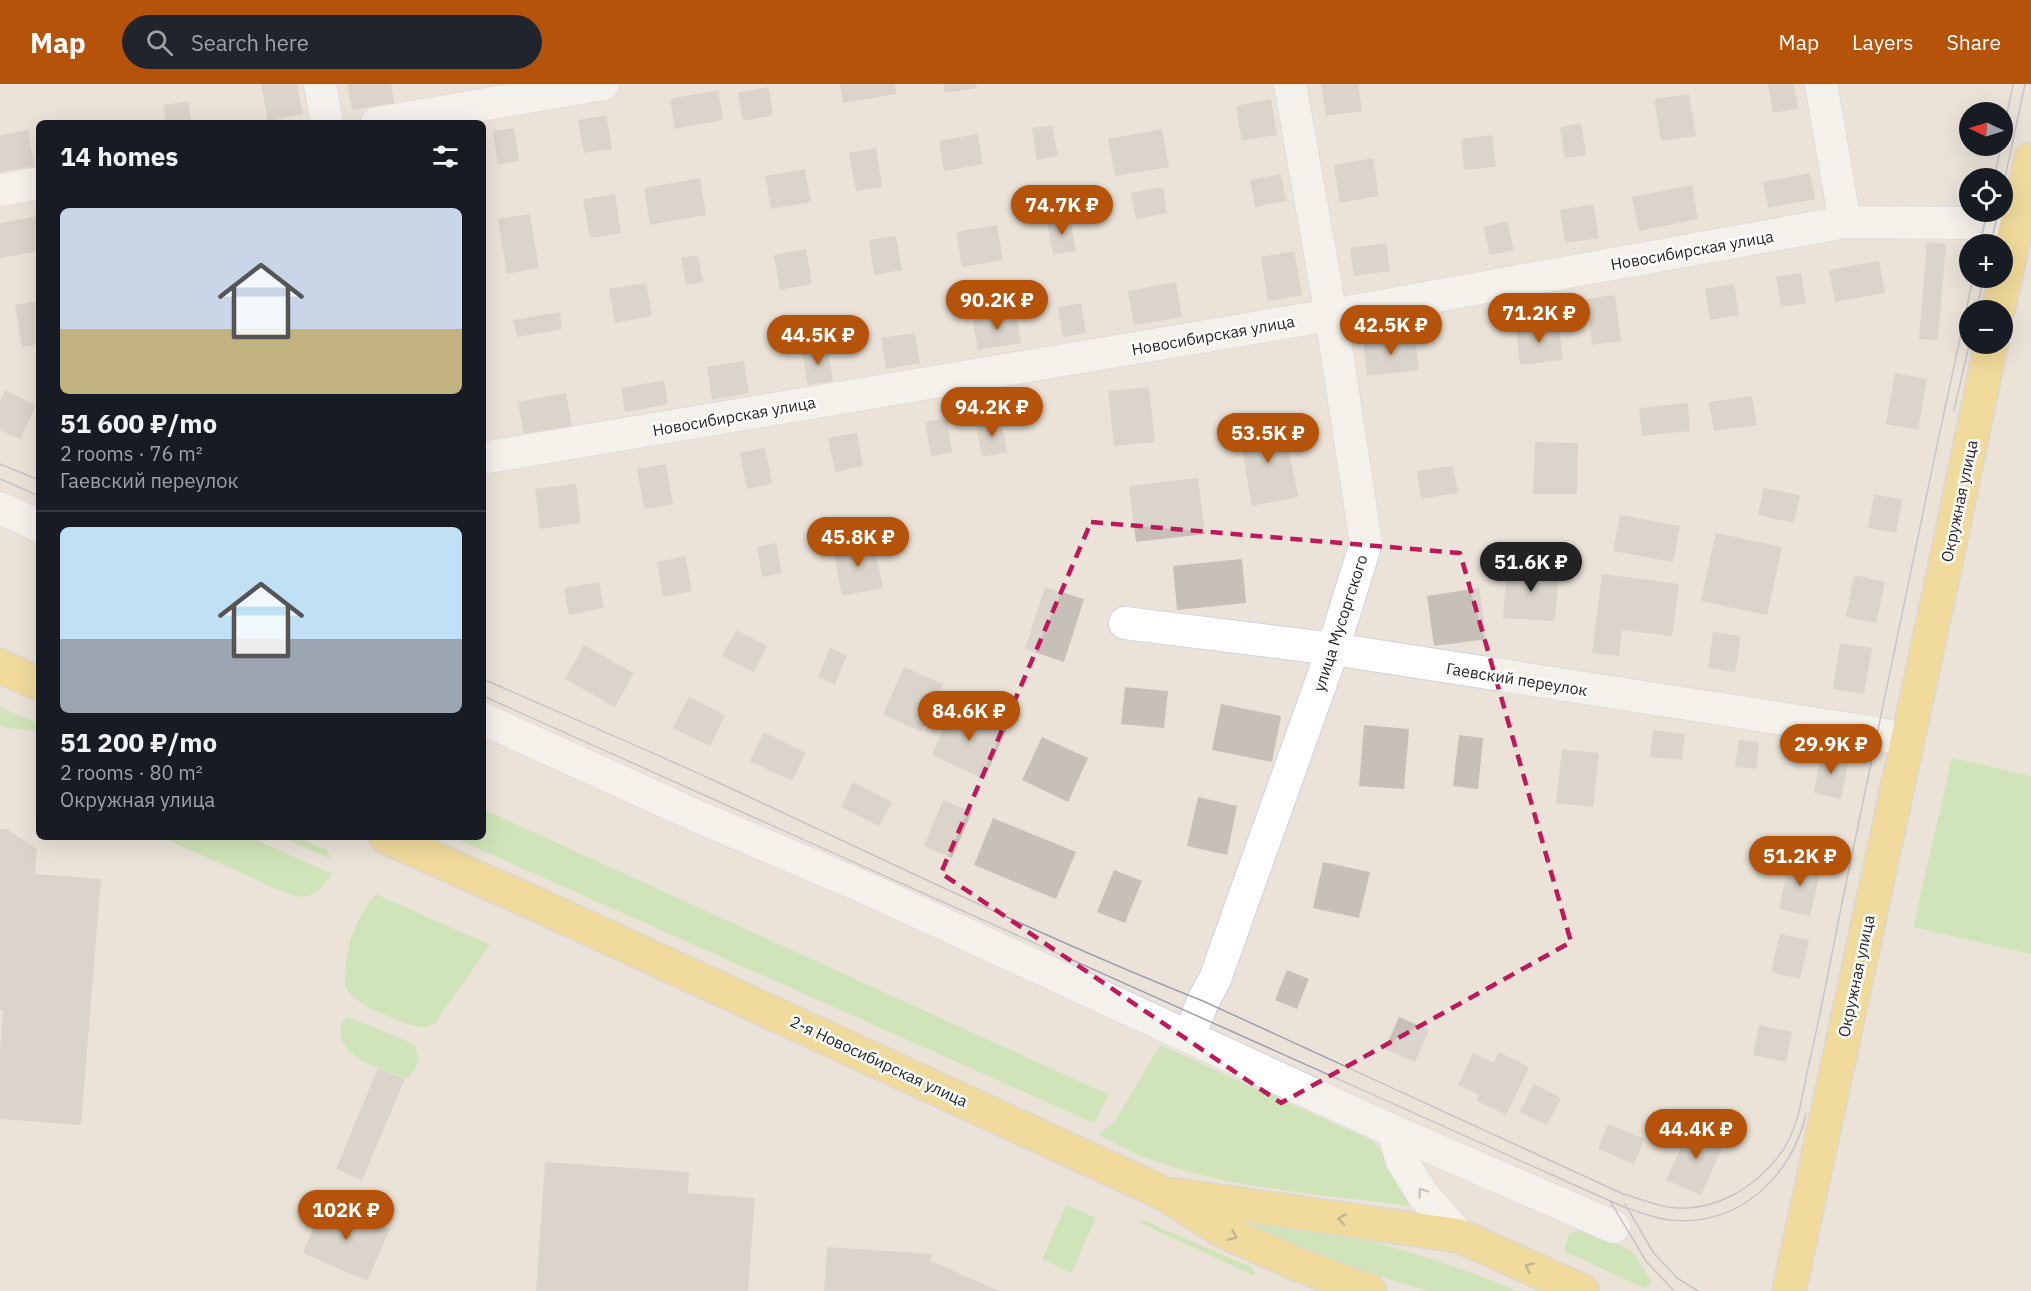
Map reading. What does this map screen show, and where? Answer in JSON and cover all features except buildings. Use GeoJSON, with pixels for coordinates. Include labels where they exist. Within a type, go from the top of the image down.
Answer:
{"type":"FeatureCollection","features":[{"type":"Feature","properties":{"kind":"main road"},"geometry":{"type":"LineString","coordinates":[[2000,300],[2031,159]]}},
{"type":"Feature","properties":{"kind":"main road","name":"Окружная улица"},"geometry":{"type":"LineString","coordinates":[[1789,1291],[1989,354]]}},
{"type":"Feature","properties":{"kind":"main road"},"geometry":{"type":"LineString","coordinates":[[0,666],[36,683]]}},
{"type":"Feature","properties":{"kind":"main road","name":"2-я Новосибирская улица"},"geometry":{"type":"LineString","coordinates":[[393,840],[1165,1194],[1223,1231],[1299,1265],[1369,1291]]}},
{"type":"Feature","properties":{"kind":"main road"},"geometry":{"type":"LineString","coordinates":[[1165,1194],[1460,1236],[1582,1291]]}},
{"type":"Feature","properties":{"kind":"street"},"geometry":{"type":"LineString","coordinates":[[320,84],[326,120]]}},
{"type":"Feature","properties":{"kind":"street"},"geometry":{"type":"LineString","coordinates":[[394,120],[603,84]]}},
{"type":"Feature","properties":{"kind":"street","name":"улица Мусоргского"},"geometry":{"type":"LineString","coordinates":[[1188,1037],[1215,979],[1333,649],[1366,543],[1332,315],[1290,84]]}},
{"type":"Feature","properties":{"kind":"street"},"geometry":{"type":"LineString","coordinates":[[1821,84],[1845,222]]}},
{"type":"Feature","properties":{"kind":"street"},"geometry":{"type":"LineString","coordinates":[[0,190],[36,184]]}},
{"type":"Feature","properties":{"kind":"street","name":"Новосибирская улица"},"geometry":{"type":"LineString","coordinates":[[486,458],[1332,315],[1845,222],[1965,223],[2014,232]]}},
{"type":"Feature","properties":{"kind":"street"},"geometry":{"type":"LineString","coordinates":[[0,508],[36,525]]}},
{"type":"Feature","properties":{"kind":"street","name":"Гаевский переулок"},"geometry":{"type":"LineString","coordinates":[[1125,623],[1333,649],[1869,732],[1907,740]]}},
{"type":"Feature","properties":{"kind":"street"},"geometry":{"type":"LineString","coordinates":[[486,720],[699,817],[868,890],[1393,1131],[1614,1227]]}},
{"type":"Feature","properties":{"kind":"street"},"geometry":{"type":"LineString","coordinates":[[1393,1131],[1402,1161],[1424,1196],[1460,1236]]}},
{"type":"Feature","properties":{"kind":"highlighted area"},"geometry":{"type":"Polygon","coordinates":[[[1091,522],[1460,553],[1571,942],[1281,1103],[941,873],[1091,522]]]}},
{"type":"Feature","properties":{"kind":"green space"},"geometry":{"type":"Polygon","coordinates":[[[0,707],[36,723],[36,731],[6,728],[0,725],[0,707]]]}},
{"type":"Feature","properties":{"kind":"green space"},"geometry":{"type":"Polygon","coordinates":[[[1952,758],[2031,776],[2031,954],[1913,927],[1952,758]]]}},
{"type":"Feature","properties":{"kind":"green space"},"geometry":{"type":"Polygon","coordinates":[[[486,810],[1109,1095],[1094,1123],[459,840],[486,840],[486,810]]]}},
{"type":"Feature","properties":{"kind":"green space"},"geometry":{"type":"Polygon","coordinates":[[[169,840],[257,840],[332,874],[323,886],[307,896],[302,897],[283,892],[169,840]]]}},
{"type":"Feature","properties":{"kind":"green space"},"geometry":{"type":"Polygon","coordinates":[[[289,840],[304,840],[327,850],[331,859],[289,840]]]}},
{"type":"Feature","properties":{"kind":"green space"},"geometry":{"type":"Polygon","coordinates":[[[376,894],[490,945],[435,1023],[425,1028],[407,1024],[369,1008],[354,998],[345,987],[348,949],[361,915],[376,894]]]}},
{"type":"Feature","properties":{"kind":"green space"},"geometry":{"type":"Polygon","coordinates":[[[348,1017],[414,1044],[418,1058],[411,1074],[407,1078],[387,1071],[367,1063],[351,1052],[340,1034],[342,1023],[348,1017]]]}},
{"type":"Feature","properties":{"kind":"green space"},"geometry":{"type":"Polygon","coordinates":[[[1160,1045],[1373,1141],[1395,1168],[1410,1206],[1307,1194],[1205,1176],[1139,1155],[1098,1134],[1114,1123],[1160,1045]]]}},
{"type":"Feature","properties":{"kind":"green space"},"geometry":{"type":"Polygon","coordinates":[[[1066,1205],[1096,1218],[1071,1273],[1042,1259],[1066,1205]]]}},
{"type":"Feature","properties":{"kind":"green space"},"geometry":{"type":"Polygon","coordinates":[[[1210,1214],[1333,1232],[1440,1262],[1518,1291],[1428,1291],[1352,1268],[1210,1214]]]}},
{"type":"Feature","properties":{"kind":"green space"},"geometry":{"type":"Polygon","coordinates":[[[1145,1221],[1253,1268],[1255,1276],[1138,1222],[1145,1221]]]}},
{"type":"Feature","properties":{"kind":"green space"},"geometry":{"type":"Polygon","coordinates":[[[1589,1230],[1632,1251],[1652,1282],[1644,1288],[1564,1251],[1569,1233],[1589,1230]]]}},
{"type":"Feature","properties":{"kind":"tram line"},"geometry":{"type":"LineString","coordinates":[[2009,102],[2013,84]]}},
{"type":"Feature","properties":{"kind":"tram line"},"geometry":{"type":"LineString","coordinates":[[2007,168],[2025,84]]}},
{"type":"Feature","properties":{"kind":"tram line"},"geometry":{"type":"LineString","coordinates":[[1996,168],[1999,156]]}},
{"type":"Feature","properties":{"kind":"tram line"},"geometry":{"type":"LineString","coordinates":[[1982,234],[1985,222]]}},
{"type":"Feature","properties":{"kind":"tram line"},"geometry":{"type":"LineString","coordinates":[[1993,234],[1996,222]]}},
{"type":"Feature","properties":{"kind":"tram line"},"geometry":{"type":"LineString","coordinates":[[486,680],[686,768],[1018,922],[1203,1001],[1621,1193],[1668,1207],[1685,1208],[1718,1202],[1761,1176],[1783,1150],[1796,1121],[1971,288]]}},
{"type":"Feature","properties":{"kind":"tram line"},"geometry":{"type":"LineString","coordinates":[[1978,300],[1982,288]]}},
{"type":"Feature","properties":{"kind":"tram line"},"geometry":{"type":"LineString","coordinates":[[1954,410],[1967,354]]}},
{"type":"Feature","properties":{"kind":"tram line"},"geometry":{"type":"LineString","coordinates":[[0,464],[36,479]]}},
{"type":"Feature","properties":{"kind":"tram line"},"geometry":{"type":"LineString","coordinates":[[0,479],[36,495]]}},
{"type":"Feature","properties":{"kind":"tram line"},"geometry":{"type":"LineString","coordinates":[[486,697],[1626,1208],[1648,1215],[1671,1220],[1695,1220],[1718,1215],[1739,1206],[1775,1177],[1799,1137],[1806,1114]]}},
{"type":"Feature","properties":{"kind":"tram line"},"geometry":{"type":"LineString","coordinates":[[1610,1201],[1646,1261],[1674,1291]]}},
{"type":"Feature","properties":{"kind":"tram line"},"geometry":{"type":"LineString","coordinates":[[1625,1204],[1653,1252],[1677,1278],[1698,1291]]}}]}
